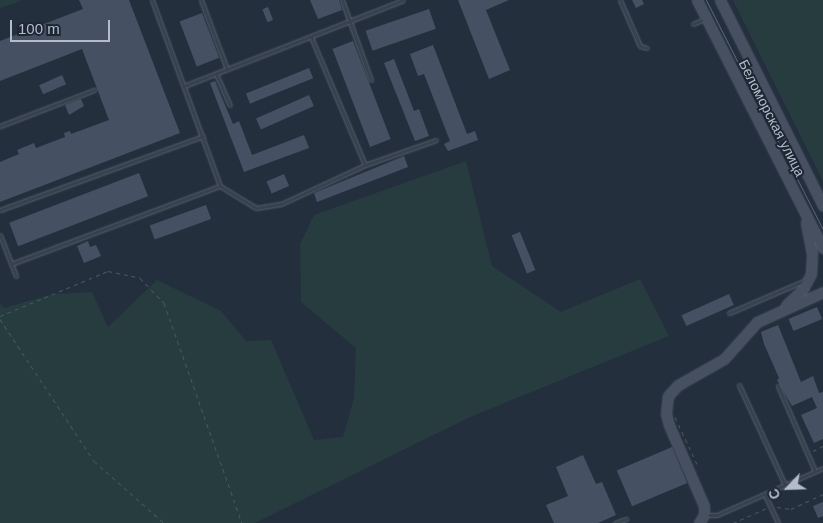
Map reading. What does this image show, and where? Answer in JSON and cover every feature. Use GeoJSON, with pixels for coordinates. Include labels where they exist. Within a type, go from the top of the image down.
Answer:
{"type":"FeatureCollection","features":[{"type":"Feature","properties":{"kind":"main road","name":"Беломорская улица"},"geometry":{"type":"LineString","coordinates":[[697,0],[823,248]]}},
{"type":"Feature","properties":{"kind":"main road","name":"Беломорская улица"},"geometry":{"type":"LineString","coordinates":[[720,0],[823,206]]}},
{"type":"Feature","properties":{"kind":"main road"},"geometry":{"type":"LineString","coordinates":[[778,312],[808,280],[812,254],[803,208]]}},
{"type":"Feature","properties":{"kind":"main road"},"geometry":{"type":"LineString","coordinates":[[702,519],[702,498],[669,425],[665,404],[672,390],[715,366],[757,322],[823,292]]}},
{"type":"Feature","properties":{"kind":"lane"},"geometry":{"type":"LineString","coordinates":[[152,0],[220,186],[256,208],[265,209],[365,165],[436,140]]}},
{"type":"Feature","properties":{"kind":"lane"},"geometry":{"type":"LineString","coordinates":[[200,0],[227,69]]}},
{"type":"Feature","properties":{"kind":"lane"},"geometry":{"type":"LineString","coordinates":[[342,0],[371,80]]}},
{"type":"Feature","properties":{"kind":"lane"},"geometry":{"type":"LineString","coordinates":[[184,86],[404,0]]}},
{"type":"Feature","properties":{"kind":"lane"},"geometry":{"type":"LineString","coordinates":[[620,0],[640,46],[647,48]]}},
{"type":"Feature","properties":{"kind":"lane"},"geometry":{"type":"LineString","coordinates":[[693,24],[706,18]]}},
{"type":"Feature","properties":{"kind":"lane"},"geometry":{"type":"LineString","coordinates":[[310,36],[365,165]]}},
{"type":"Feature","properties":{"kind":"lane"},"geometry":{"type":"LineString","coordinates":[[216,74],[230,105]]}},
{"type":"Feature","properties":{"kind":"lane"},"geometry":{"type":"LineString","coordinates":[[0,126],[94,90]]}},
{"type":"Feature","properties":{"kind":"lane"},"geometry":{"type":"LineString","coordinates":[[0,210],[203,136]]}},
{"type":"Feature","properties":{"kind":"lane"},"geometry":{"type":"LineString","coordinates":[[11,264],[220,186]]}},
{"type":"Feature","properties":{"kind":"lane"},"geometry":{"type":"LineString","coordinates":[[0,235],[16,276]]}},
{"type":"Feature","properties":{"kind":"lane"},"geometry":{"type":"LineString","coordinates":[[729,314],[798,281],[808,280]]}},
{"type":"Feature","properties":{"kind":"lane"},"geometry":{"type":"LineString","coordinates":[[739,386],[785,485]]}},
{"type":"Feature","properties":{"kind":"lane"},"geometry":{"type":"LineString","coordinates":[[778,386],[815,471]]}},
{"type":"Feature","properties":{"kind":"lane"},"geometry":{"type":"LineString","coordinates":[[702,519],[718,515],[823,468]]}},
{"type":"Feature","properties":{"kind":"lane"},"geometry":{"type":"LineString","coordinates":[[765,495],[778,523]]}},
{"type":"Feature","properties":{"kind":"lane"},"geometry":{"type":"LineString","coordinates":[[614,523],[626,519]]}},
{"type":"Feature","properties":{"kind":"path"},"geometry":{"type":"LineString","coordinates":[[0,316],[108,271],[140,278],[164,302],[242,523]]}},
{"type":"Feature","properties":{"kind":"path"},"geometry":{"type":"LineString","coordinates":[[0,319],[94,461],[164,523]]}},
{"type":"Feature","properties":{"kind":"path"},"geometry":{"type":"LineString","coordinates":[[665,404],[672,410],[697,464]]}},
{"type":"Feature","properties":{"kind":"path"},"geometry":{"type":"LineString","coordinates":[[812,451],[823,446]]}},
{"type":"Feature","properties":{"kind":"path"},"geometry":{"type":"LineString","coordinates":[[734,523],[770,506],[791,509],[823,494]]}},
{"type":"Feature","properties":{"kind":"green space"},"geometry":{"type":"Polygon","coordinates":[[[0,0],[23,0],[0,8],[0,0]]]}},
{"type":"Feature","properties":{"kind":"green space"},"geometry":{"type":"Polygon","coordinates":[[[733,0],[823,0],[823,181],[733,0]]]}},
{"type":"Feature","properties":{"kind":"green space"},"geometry":{"type":"Polygon","coordinates":[[[466,161],[492,266],[561,312],[640,279],[669,336],[470,417],[255,523],[0,523],[0,304],[4,308],[53,294],[92,292],[108,327],[157,280],[221,311],[246,341],[271,340],[314,440],[343,437],[354,398],[356,348],[301,302],[300,244],[314,215],[466,161]]]}},
{"type":"Feature","properties":{"kind":"building"},"geometry":{"type":"Polygon","coordinates":[[[79,0],[129,0],[180,133],[0,202],[0,162],[19,154],[17,150],[34,143],[36,148],[65,137],[64,133],[70,131],[71,134],[109,120],[82,49],[0,81],[0,41],[83,9],[79,0]]]}},
{"type":"Feature","properties":{"kind":"building"},"geometry":{"type":"Polygon","coordinates":[[[310,0],[339,0],[342,10],[318,19],[310,0]]]}},
{"type":"Feature","properties":{"kind":"building"},"geometry":{"type":"Polygon","coordinates":[[[458,0],[509,0],[486,10],[510,70],[489,79],[458,0]]]}},
{"type":"Feature","properties":{"kind":"building"},"geometry":{"type":"Polygon","coordinates":[[[632,0],[642,0],[644,4],[636,8],[632,0]]]}},
{"type":"Feature","properties":{"kind":"building"},"geometry":{"type":"Polygon","coordinates":[[[268,7],[273,20],[267,22],[262,9],[268,7]]]}},
{"type":"Feature","properties":{"kind":"building"},"geometry":{"type":"Polygon","coordinates":[[[429,9],[436,29],[372,51],[366,31],[429,9]]]}},
{"type":"Feature","properties":{"kind":"building"},"geometry":{"type":"Polygon","coordinates":[[[202,13],[219,58],[197,66],[180,22],[202,13]]]}},
{"type":"Feature","properties":{"kind":"building"},"geometry":{"type":"Polygon","coordinates":[[[353,41],[391,139],[370,147],[332,49],[353,41]]]}},
{"type":"Feature","properties":{"kind":"building"},"geometry":{"type":"Polygon","coordinates":[[[433,45],[467,134],[475,131],[478,140],[448,151],[444,144],[450,141],[424,74],[418,76],[410,54],[433,45]]]}},
{"type":"Feature","properties":{"kind":"building"},"geometry":{"type":"Polygon","coordinates":[[[394,59],[414,111],[419,109],[429,136],[415,141],[384,63],[394,59]]]}},
{"type":"Feature","properties":{"kind":"building"},"geometry":{"type":"Polygon","coordinates":[[[309,68],[313,78],[250,104],[246,93],[309,68]]]}},
{"type":"Feature","properties":{"kind":"building"},"geometry":{"type":"Polygon","coordinates":[[[62,75],[66,84],[43,94],[39,85],[62,75]]]}},
{"type":"Feature","properties":{"kind":"building"},"geometry":{"type":"Polygon","coordinates":[[[215,81],[233,124],[239,121],[252,155],[304,135],[309,148],[244,172],[210,83],[215,81]]]}},
{"type":"Feature","properties":{"kind":"building"},"geometry":{"type":"Polygon","coordinates":[[[309,95],[314,106],[261,130],[256,119],[309,95]]]}},
{"type":"Feature","properties":{"kind":"building"},"geometry":{"type":"Polygon","coordinates":[[[81,99],[84,106],[69,115],[65,105],[81,99]]]}},
{"type":"Feature","properties":{"kind":"building"},"geometry":{"type":"Polygon","coordinates":[[[404,156],[408,167],[317,202],[314,193],[404,156]]]}},
{"type":"Feature","properties":{"kind":"building"},"geometry":{"type":"Polygon","coordinates":[[[139,173],[148,196],[18,246],[9,223],[139,173]]]}},
{"type":"Feature","properties":{"kind":"building"},"geometry":{"type":"Polygon","coordinates":[[[284,174],[289,186],[272,193],[267,181],[284,174]]]}},
{"type":"Feature","properties":{"kind":"building"},"geometry":{"type":"Polygon","coordinates":[[[206,205],[211,219],[155,240],[150,226],[206,205]]]}},
{"type":"Feature","properties":{"kind":"building"},"geometry":{"type":"Polygon","coordinates":[[[520,232],[535,270],[527,273],[512,235],[520,232]]]}},
{"type":"Feature","properties":{"kind":"building"},"geometry":{"type":"Polygon","coordinates":[[[88,241],[90,247],[96,245],[101,256],[84,263],[77,246],[88,241]]]}},
{"type":"Feature","properties":{"kind":"building"},"geometry":{"type":"Polygon","coordinates":[[[729,294],[734,305],[686,326],[681,315],[729,294]]]}},
{"type":"Feature","properties":{"kind":"building"},"geometry":{"type":"Polygon","coordinates":[[[817,307],[822,319],[794,331],[788,319],[817,307]]]}},
{"type":"Feature","properties":{"kind":"building"},"geometry":{"type":"Polygon","coordinates":[[[778,325],[801,382],[813,376],[819,393],[823,392],[823,439],[814,443],[801,415],[817,408],[812,397],[792,406],[777,380],[779,378],[764,344],[761,332],[778,325]]]}},
{"type":"Feature","properties":{"kind":"building"},"geometry":{"type":"Polygon","coordinates":[[[672,447],[687,483],[632,506],[617,470],[672,447]]]}},
{"type":"Feature","properties":{"kind":"building"},"geometry":{"type":"Polygon","coordinates":[[[583,455],[596,484],[602,482],[616,515],[598,523],[554,523],[546,505],[568,496],[556,467],[583,455]]]}},
{"type":"Feature","properties":{"kind":"building"},"geometry":{"type":"Polygon","coordinates":[[[823,502],[823,516],[818,518],[813,506],[823,502]]]}},
{"type":"Feature","properties":{"kind":"tram line"},"geometry":{"type":"LineString","coordinates":[[706,0],[823,230]]}}]}
